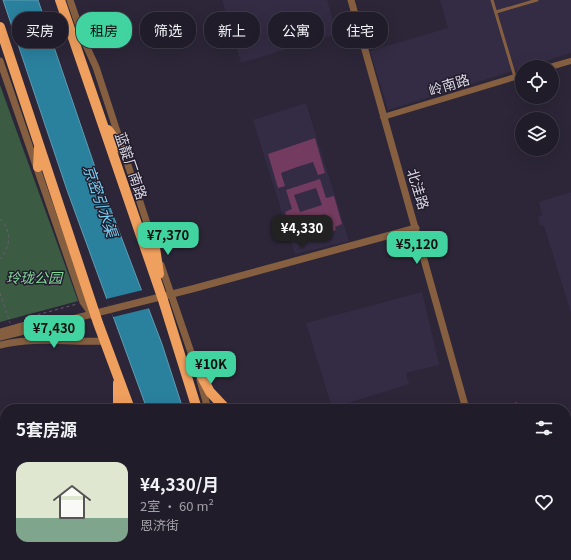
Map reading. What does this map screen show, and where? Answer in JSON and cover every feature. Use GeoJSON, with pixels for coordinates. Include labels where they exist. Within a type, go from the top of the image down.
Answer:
{"type":"FeatureCollection","features":[{"type":"Feature","properties":{"kind":"highway","name":"蓝靛厂南路"},"geometry":{"type":"LineString","coordinates":[[60,0],[163,300],[195,404]]}},
{"type":"Feature","properties":{"kind":"highway"},"geometry":{"type":"LineString","coordinates":[[0,27],[98,323],[118,381],[128,404]]}},
{"type":"Feature","properties":{"kind":"highway"},"geometry":{"type":"LineString","coordinates":[[101,120],[124,152]]}},
{"type":"Feature","properties":{"kind":"highway"},"geometry":{"type":"LineString","coordinates":[[38,167],[39,141]]}},
{"type":"Feature","properties":{"kind":"highway"},"geometry":{"type":"LineString","coordinates":[[155,248],[163,300]]}},
{"type":"Feature","properties":{"kind":"highway"},"geometry":{"type":"LineString","coordinates":[[196,366],[210,392],[221,404]]}},
{"type":"Feature","properties":{"kind":"highway"},"geometry":{"type":"LineString","coordinates":[[118,381],[118,404]]}},
{"type":"Feature","properties":{"kind":"street","name":"蓝靛厂南路"},"geometry":{"type":"LineString","coordinates":[[70,0],[84,40],[96,67],[155,248],[196,366],[207,404]]}},
{"type":"Feature","properties":{"kind":"street","name":"北洼路"},"geometry":{"type":"LineString","coordinates":[[351,0],[465,404]]}},
{"type":"Feature","properties":{"kind":"street"},"geometry":{"type":"LineString","coordinates":[[0,61],[38,167],[83,302],[98,323]]}},
{"type":"Feature","properties":{"kind":"street"},"geometry":{"type":"LineString","coordinates":[[559,64],[571,61]]}},
{"type":"Feature","properties":{"kind":"street","name":"岭南路"},"geometry":{"type":"LineString","coordinates":[[383,117],[515,77]]}},
{"type":"Feature","properties":{"kind":"street"},"geometry":{"type":"LineString","coordinates":[[0,337],[47,324],[192,289],[416,228]]}},
{"type":"Feature","properties":{"kind":"street"},"geometry":{"type":"LineString","coordinates":[[0,332],[26,325],[47,324]]}},
{"type":"Feature","properties":{"kind":"street"},"geometry":{"type":"LineString","coordinates":[[0,345],[34,339],[105,341]]}},
{"type":"Feature","properties":{"kind":"lane"},"geometry":{"type":"LineString","coordinates":[[492,0],[515,77]]}},
{"type":"Feature","properties":{"kind":"lane"},"geometry":{"type":"LineString","coordinates":[[496,12],[537,0]]}},
{"type":"Feature","properties":{"kind":"path"},"geometry":{"type":"LineString","coordinates":[[0,219],[7,227],[9,245],[0,259]]}},
{"type":"Feature","properties":{"kind":"path"},"geometry":{"type":"LineString","coordinates":[[0,293],[9,323],[16,321]]}},
{"type":"Feature","properties":{"kind":"path"},"geometry":{"type":"LineString","coordinates":[[22,320],[83,302]]}},
{"type":"Feature","properties":{"kind":"shaded area"},"geometry":{"type":"Polygon","coordinates":[[[222,0],[327,0],[332,17],[332,36],[324,38],[324,12],[268,12],[268,48],[291,48],[241,63],[236,48],[260,48],[260,12],[226,12],[222,0]]]}},
{"type":"Feature","properties":{"kind":"shaded area"},"geometry":{"type":"Polygon","coordinates":[[[440,0],[571,0],[571,53],[549,60],[515,60],[515,70],[388,110],[370,51],[380,48],[388,48],[388,46],[448,28],[440,0]]]}},
{"type":"Feature","properties":{"kind":"shaded area"},"geometry":{"type":"Polygon","coordinates":[[[306,103],[349,241],[295,254],[253,120],[306,103]]]}},
{"type":"Feature","properties":{"kind":"shaded area"},"geometry":{"type":"Polygon","coordinates":[[[571,192],[571,313],[544,226],[540,226],[538,217],[542,215],[539,202],[571,192]]]}},
{"type":"Feature","properties":{"kind":"shaded area"},"geometry":{"type":"Polygon","coordinates":[[[422,292],[439,365],[406,373],[409,384],[345,404],[331,404],[306,323],[422,292]]]}},
{"type":"Feature","properties":{"kind":"green space","name":"玲珑公园"},"geometry":{"type":"Polygon","coordinates":[[[0,85],[78,301],[0,322],[0,85]]]}},
{"type":"Feature","properties":{"kind":"water"},"geometry":{"type":"Polygon","coordinates":[[[3,0],[38,0],[42,12],[12,12],[12,27],[3,0]]]}},
{"type":"Feature","properties":{"kind":"water","name":"京密引水渠"},"geometry":{"type":"Polygon","coordinates":[[[19,48],[54,48],[98,176],[162,344],[181,404],[145,404],[67,190],[19,48]]]}},
{"type":"Feature","properties":{"kind":"pier"},"geometry":{"type":"Polygon","coordinates":[[[143,290],[150,308],[113,317],[106,299],[143,290]]]}},
{"type":"Feature","properties":{"kind":"building"},"geometry":{"type":"Polygon","coordinates":[[[315,138],[325,173],[318,175],[313,162],[297,167],[281,173],[285,186],[278,188],[268,154],[315,138]]]}},
{"type":"Feature","properties":{"kind":"building"},"geometry":{"type":"Polygon","coordinates":[[[320,179],[326,198],[334,196],[342,224],[335,227],[336,230],[304,240],[302,235],[329,226],[325,214],[303,221],[303,223],[297,225],[301,237],[293,239],[285,212],[292,209],[286,190],[320,179]],[[316,188],[294,195],[300,212],[322,205],[316,188]]]}}]}
